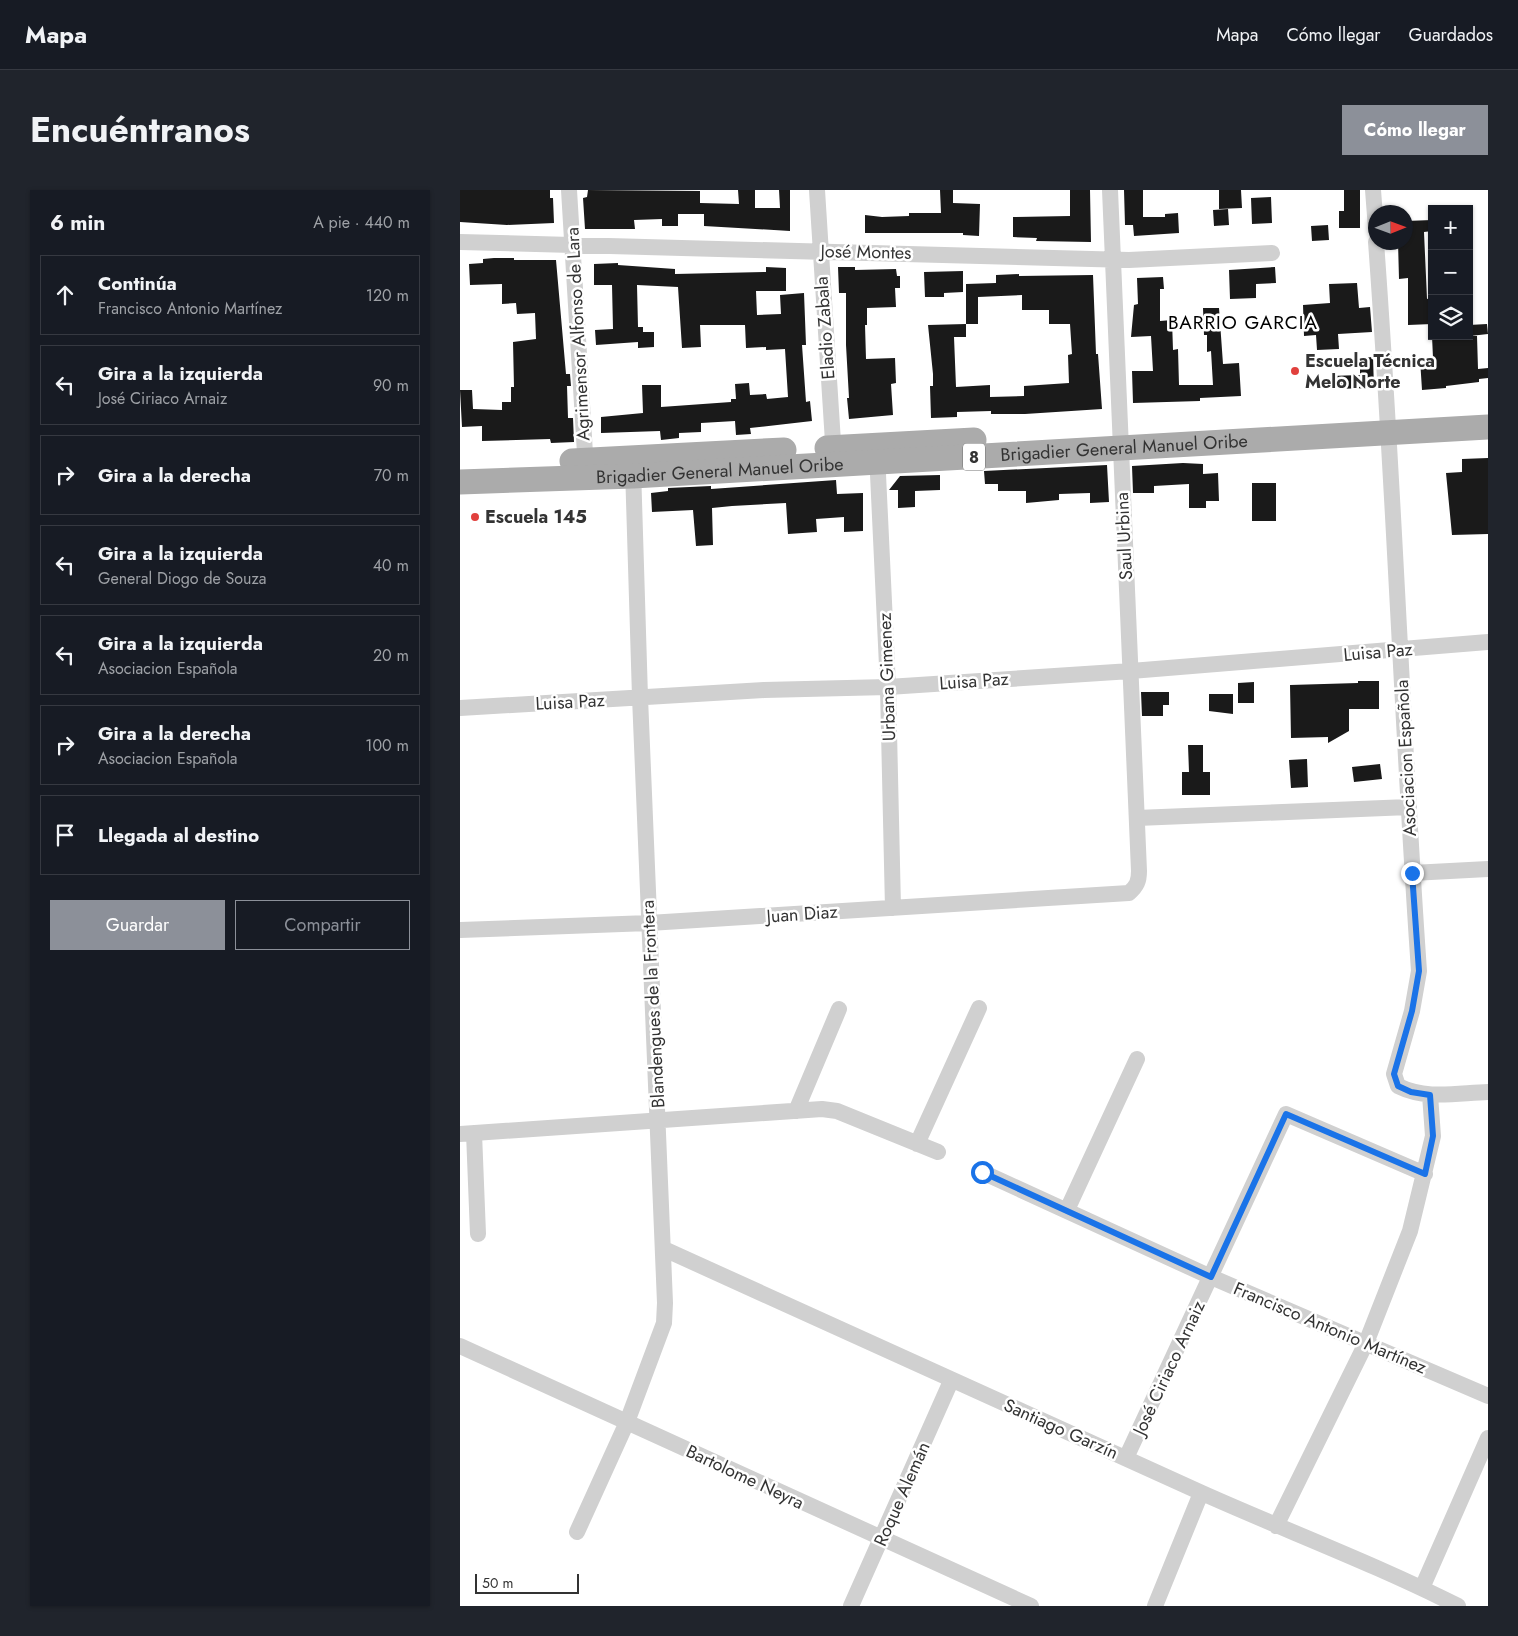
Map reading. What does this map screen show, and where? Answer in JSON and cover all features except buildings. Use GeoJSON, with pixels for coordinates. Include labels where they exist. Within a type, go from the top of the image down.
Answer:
{"type":"FeatureCollection","features":[{"type":"Feature","properties":{"kind":"main road","name":"Brigadier General Manuel Oribe"},"geometry":{"type":"LineString","coordinates":[[460,464],[586,469],[632,468],[1389,424],[1488,411]]}},
{"type":"Feature","properties":{"kind":"main road","name":"Brigadier General Manuel Oribe"},"geometry":{"type":"LineString","coordinates":[[1389,424],[1488,427]]}},
{"type":"Feature","properties":{"kind":"main road","name":"Brigadier General Manuel Oribe"},"geometry":{"type":"LineString","coordinates":[[460,482],[586,469]]}},
{"type":"Feature","properties":{"kind":"street","name":"Agrimensor Alfonso de Lara"},"geometry":{"type":"LineString","coordinates":[[569,190],[586,469]]}},
{"type":"Feature","properties":{"kind":"street","name":"Eladio Zabala"},"geometry":{"type":"LineString","coordinates":[[817,190],[834,456]]}},
{"type":"Feature","properties":{"kind":"street","name":"Saul Urbina"},"geometry":{"type":"LineString","coordinates":[[1110,190],[1139,881]]}},
{"type":"Feature","properties":{"kind":"street"},"geometry":{"type":"LineString","coordinates":[[1373,190],[1374,205]]}},
{"type":"Feature","properties":{"kind":"street","name":"José Montes"},"geometry":{"type":"LineString","coordinates":[[460,242],[573,243],[1129,260],[1272,253]]}},
{"type":"Feature","properties":{"kind":"street","name":"Asociacion Española"},"geometry":{"type":"LineString","coordinates":[[1377,250],[1389,424],[1399,650],[1419,971],[1412,1011],[1394,1074],[1398,1086],[1411,1092],[1430,1095]]}},
{"type":"Feature","properties":{"kind":"street","name":"Urbana Gimenez"},"geometry":{"type":"LineString","coordinates":[[878,454],[888,687],[893,908]]}},
{"type":"Feature","properties":{"kind":"street","name":"Blandengues de la Frontera"},"geometry":{"type":"LineString","coordinates":[[576,1532],[628,1422],[664,1323],[664,1249],[649,923],[632,468]]}},
{"type":"Feature","properties":{"kind":"street","name":"Luisa Paz"},"geometry":{"type":"LineString","coordinates":[[460,708],[764,690],[888,687],[1131,671],[1488,642]]}},
{"type":"Feature","properties":{"kind":"street"},"geometry":{"type":"LineString","coordinates":[[1137,818],[1408,807]]}},
{"type":"Feature","properties":{"kind":"street"},"geometry":{"type":"LineString","coordinates":[[1412,873],[1488,869]]}},
{"type":"Feature","properties":{"kind":"street","name":"Juan Diaz"},"geometry":{"type":"LineString","coordinates":[[460,930],[649,923],[1129,893],[1139,881]]}},
{"type":"Feature","properties":{"kind":"street"},"geometry":{"type":"LineString","coordinates":[[917,1144],[979,1008]]}},
{"type":"Feature","properties":{"kind":"street"},"geometry":{"type":"LineString","coordinates":[[796,1111],[839,1009]]}},
{"type":"Feature","properties":{"kind":"street"},"geometry":{"type":"LineString","coordinates":[[1067,1210],[1137,1058]]}},
{"type":"Feature","properties":{"kind":"street"},"geometry":{"type":"LineString","coordinates":[[1276,1526],[1366,1343],[1410,1231],[1433,1136],[1430,1095],[1488,1092]]}},
{"type":"Feature","properties":{"kind":"street"},"geometry":{"type":"LineString","coordinates":[[478,1234],[467,1134],[796,1111],[837,1111],[938,1152]]}},
{"type":"Feature","properties":{"kind":"street","name":"José Ciriaco Arnaiz"},"geometry":{"type":"LineString","coordinates":[[1126,1458],[1286,1114],[1425,1174]]}},
{"type":"Feature","properties":{"kind":"street","name":"Francisco Antonio Martínez"},"geometry":{"type":"LineString","coordinates":[[982,1172],[1211,1277],[1488,1396]]}},
{"type":"Feature","properties":{"kind":"street","name":"Santiago Garzín"},"geometry":{"type":"LineString","coordinates":[[664,1249],[951,1381],[1276,1526],[1422,1588],[1458,1606]]}},
{"type":"Feature","properties":{"kind":"street","name":"Bartolome Neyra"},"geometry":{"type":"LineString","coordinates":[[460,1346],[1030,1606]]}},
{"type":"Feature","properties":{"kind":"street","name":"Roque Alemán"},"geometry":{"type":"LineString","coordinates":[[851,1606],[882,1540],[951,1381]]}},
{"type":"Feature","properties":{"kind":"street"},"geometry":{"type":"LineString","coordinates":[[1422,1588],[1488,1438]]}},
{"type":"Feature","properties":{"kind":"street"},"geometry":{"type":"LineString","coordinates":[[1154,1606],[1201,1493]]}},
{"type":"Feature","properties":{"kind":"place","name":"Escuela Técnica Melo Norte"},"geometry":{"type":"Point","coordinates":[1295,371]}},
{"type":"Feature","properties":{"kind":"place","name":"Escuela 145"},"geometry":{"type":"Point","coordinates":[475,517]}},
{"type":"Feature","properties":{"kind":"district","name":"BARRIO GARCIA"},"geometry":{"type":"Point","coordinates":[1243,322]}},
{"type":"Feature","properties":{"kind":"route"},"geometry":{"type":"LineString","coordinates":[[982,1172],[1211,1277],[1286,1114],[1425,1174],[1433,1136],[1430,1095],[1411,1092],[1398,1086],[1394,1074],[1412,1011],[1419,971],[1412,873]]}}]}
